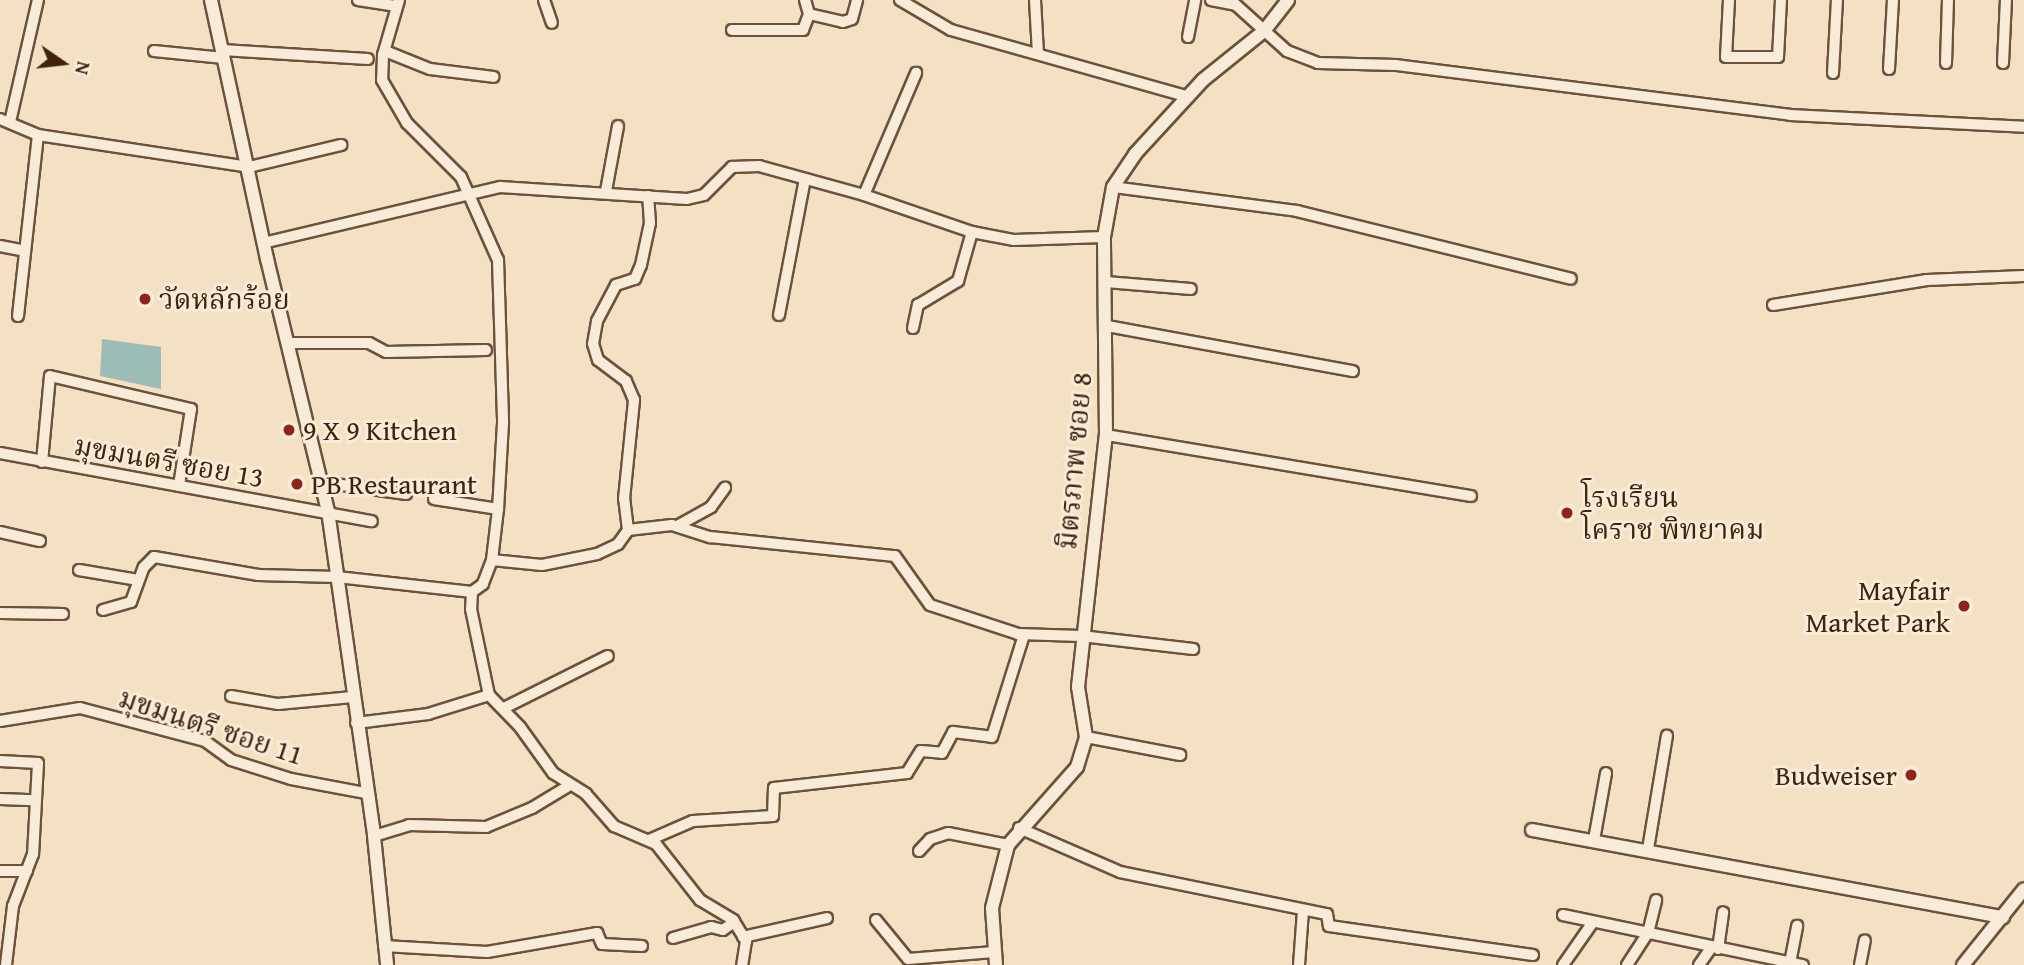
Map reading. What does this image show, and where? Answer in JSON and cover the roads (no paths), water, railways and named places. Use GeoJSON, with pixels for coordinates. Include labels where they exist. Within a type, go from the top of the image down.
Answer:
{"type":"FeatureCollection","features":[{"type":"Feature","properties":{"kind":"street"},"geometry":{"type":"LineString","coordinates":[[38,0],[5,121],[38,135],[249,167],[341,145]]}},
{"type":"Feature","properties":{"kind":"street"},"geometry":{"type":"LineString","coordinates":[[211,0],[249,167],[263,243],[328,511],[365,793],[374,836],[387,965]]}},
{"type":"Feature","properties":{"kind":"street"},"geometry":{"type":"LineString","coordinates":[[103,610],[131,602],[138,580],[154,557],[258,575],[337,577],[472,592],[483,584],[492,560],[503,424],[498,260],[472,194],[450,161],[407,123],[382,80],[385,51],[398,3],[358,0]]}},
{"type":"Feature","properties":{"kind":"street"},"geometry":{"type":"LineString","coordinates":[[544,0],[552,23]]}},
{"type":"Feature","properties":{"kind":"street"},"geometry":{"type":"LineString","coordinates":[[732,30],[803,30],[809,14],[805,0]]}},
{"type":"Feature","properties":{"kind":"street"},"geometry":{"type":"LineString","coordinates":[[809,14],[848,22],[858,0]]}},
{"type":"Feature","properties":{"kind":"street"},"geometry":{"type":"LineString","coordinates":[[900,0],[951,30],[1189,97]]}},
{"type":"Feature","properties":{"kind":"street"},"geometry":{"type":"LineString","coordinates":[[1035,0],[1038,53]]}},
{"type":"Feature","properties":{"kind":"street"},"geometry":{"type":"LineString","coordinates":[[1188,37],[1195,0]]}},
{"type":"Feature","properties":{"kind":"street"},"geometry":{"type":"LineString","coordinates":[[1211,0],[1236,5],[1287,51],[1318,63],[1396,65],[1790,115],[2024,127]]}},
{"type":"Feature","properties":{"kind":"street","name":"มิตรภาพ ซอย 8"},"geometry":{"type":"LineString","coordinates":[[1087,737],[1078,687],[1081,636],[1106,435],[1107,326],[1104,237],[1113,187],[1135,154],[1189,97],[1264,31],[1288,0]]}},
{"type":"Feature","properties":{"kind":"street"},"geometry":{"type":"LineString","coordinates":[[1729,0],[1726,57],[1778,57],[1781,0]]}},
{"type":"Feature","properties":{"kind":"street"},"geometry":{"type":"LineString","coordinates":[[1833,73],[1837,0]]}},
{"type":"Feature","properties":{"kind":"street"},"geometry":{"type":"LineString","coordinates":[[1889,69],[1893,0]]}},
{"type":"Feature","properties":{"kind":"street"},"geometry":{"type":"LineString","coordinates":[[1946,63],[1948,0]]}},
{"type":"Feature","properties":{"kind":"street"},"geometry":{"type":"LineString","coordinates":[[2003,63],[2006,0]]}},
{"type":"Feature","properties":{"kind":"street"},"geometry":{"type":"LineString","coordinates":[[154,51],[368,59]]}},
{"type":"Feature","properties":{"kind":"street"},"geometry":{"type":"LineString","coordinates":[[385,51],[430,69],[494,76]]}},
{"type":"Feature","properties":{"kind":"street"},"geometry":{"type":"LineString","coordinates":[[864,195],[916,73]]}},
{"type":"Feature","properties":{"kind":"street"},"geometry":{"type":"LineString","coordinates":[[606,191],[618,126]]}},
{"type":"Feature","properties":{"kind":"street"},"geometry":{"type":"LineString","coordinates":[[18,316],[38,135]]}},
{"type":"Feature","properties":{"kind":"street"},"geometry":{"type":"LineString","coordinates":[[263,243],[500,187],[606,191],[687,199],[704,195],[732,167],[759,166],[864,195],[972,232],[1014,240],[1104,237]]}},
{"type":"Feature","properties":{"kind":"street"},"geometry":{"type":"LineString","coordinates":[[779,315],[805,179]]}},
{"type":"Feature","properties":{"kind":"street"},"geometry":{"type":"LineString","coordinates":[[1113,187],[1297,211],[1571,279]]}},
{"type":"Feature","properties":{"kind":"street"},"geometry":{"type":"LineString","coordinates":[[628,530],[624,499],[634,400],[626,381],[598,360],[593,344],[597,321],[615,285],[635,279],[641,265],[650,223],[648,196]]}},
{"type":"Feature","properties":{"kind":"street"},"geometry":{"type":"LineString","coordinates":[[912,328],[918,305],[958,281],[972,232]]}},
{"type":"Feature","properties":{"kind":"street"},"geometry":{"type":"LineString","coordinates":[[0,246],[25,251]]}},
{"type":"Feature","properties":{"kind":"street"},"geometry":{"type":"LineString","coordinates":[[1773,305],[1927,280],[2024,276]]}},
{"type":"Feature","properties":{"kind":"street"},"geometry":{"type":"LineString","coordinates":[[1106,282],[1191,289]]}},
{"type":"Feature","properties":{"kind":"street"},"geometry":{"type":"LineString","coordinates":[[1107,326],[1353,371]]}},
{"type":"Feature","properties":{"kind":"street"},"geometry":{"type":"LineString","coordinates":[[287,343],[369,343],[386,352],[486,350]]}},
{"type":"Feature","properties":{"kind":"street"},"geometry":{"type":"LineString","coordinates":[[41,462],[50,376],[191,409],[179,486]]}},
{"type":"Feature","properties":{"kind":"street"},"geometry":{"type":"LineString","coordinates":[[1106,435],[1471,496]]}},
{"type":"Feature","properties":{"kind":"street","name":"มุขมนตรี ซอย 13"},"geometry":{"type":"LineString","coordinates":[[0,453],[372,521]]}},
{"type":"Feature","properties":{"kind":"street"},"geometry":{"type":"LineString","coordinates":[[321,482],[406,494]]}},
{"type":"Feature","properties":{"kind":"street"},"geometry":{"type":"LineString","coordinates":[[677,526],[711,507],[725,488]]}},
{"type":"Feature","properties":{"kind":"street"},"geometry":{"type":"LineString","coordinates":[[434,499],[498,509]]}},
{"type":"Feature","properties":{"kind":"street"},"geometry":{"type":"LineString","coordinates":[[492,560],[542,565],[597,554],[618,544],[628,530],[653,524],[677,526],[710,537],[895,556],[930,605],[1024,635],[1081,636],[1193,649]]}},
{"type":"Feature","properties":{"kind":"street"},"geometry":{"type":"LineString","coordinates":[[0,532],[40,541]]}},
{"type":"Feature","properties":{"kind":"street"},"geometry":{"type":"LineString","coordinates":[[79,570],[138,580]]}},
{"type":"Feature","properties":{"kind":"street"},"geometry":{"type":"LineString","coordinates":[[472,592],[481,670],[489,695],[504,708],[553,773],[586,794],[614,826],[649,840],[701,900],[734,922],[743,937],[742,965]]}},
{"type":"Feature","properties":{"kind":"street"},"geometry":{"type":"LineString","coordinates":[[0,613],[63,614]]}},
{"type":"Feature","properties":{"kind":"street"},"geometry":{"type":"LineString","coordinates":[[649,840],[693,821],[774,816],[774,788],[907,773],[921,751],[942,752],[953,732],[992,737],[1024,635]]}},
{"type":"Feature","properties":{"kind":"street"},"geometry":{"type":"LineString","coordinates":[[504,708],[608,656]]}},
{"type":"Feature","properties":{"kind":"street"},"geometry":{"type":"LineString","coordinates":[[356,723],[428,714],[489,695]]}},
{"type":"Feature","properties":{"kind":"street"},"geometry":{"type":"LineString","coordinates":[[230,696],[278,704],[353,697]]}},
{"type":"Feature","properties":{"kind":"street","name":"มุขมนตรี ซอย 11"},"geometry":{"type":"LineString","coordinates":[[0,721],[79,708],[205,741],[231,760],[291,779],[365,793]]}},
{"type":"Feature","properties":{"kind":"street"},"geometry":{"type":"LineString","coordinates":[[1648,849],[1667,736]]}},
{"type":"Feature","properties":{"kind":"street"},"geometry":{"type":"LineString","coordinates":[[876,920],[908,959],[995,959],[992,908],[1008,845],[1019,828],[1077,767],[1087,737],[1180,755]]}},
{"type":"Feature","properties":{"kind":"street"},"geometry":{"type":"LineString","coordinates":[[0,761],[38,763],[33,854],[13,906],[6,965]]}},
{"type":"Feature","properties":{"kind":"street"},"geometry":{"type":"LineString","coordinates":[[1594,840],[1606,773]]}},
{"type":"Feature","properties":{"kind":"street"},"geometry":{"type":"LineString","coordinates":[[374,836],[409,825],[486,827],[521,814],[570,786]]}},
{"type":"Feature","properties":{"kind":"street"},"geometry":{"type":"LineString","coordinates":[[0,799],[34,800]]}},
{"type":"Feature","properties":{"kind":"street"},"geometry":{"type":"LineString","coordinates":[[1019,828],[1119,872],[1326,914],[1329,926],[1533,955]]}},
{"type":"Feature","properties":{"kind":"street"},"geometry":{"type":"LineString","coordinates":[[1532,830],[1648,849],[2003,917]]}},
{"type":"Feature","properties":{"kind":"street"},"geometry":{"type":"LineString","coordinates":[[919,851],[930,838],[948,833],[1008,845]]}},
{"type":"Feature","properties":{"kind":"street"},"geometry":{"type":"LineString","coordinates":[[0,871],[27,872]]}},
{"type":"Feature","properties":{"kind":"street"},"geometry":{"type":"LineString","coordinates":[[1963,965],[2024,889]]}},
{"type":"Feature","properties":{"kind":"street"},"geometry":{"type":"LineString","coordinates":[[1627,965],[1648,933],[1656,900]]}},
{"type":"Feature","properties":{"kind":"street"},"geometry":{"type":"LineString","coordinates":[[1299,965],[1303,911]]}},
{"type":"Feature","properties":{"kind":"street"},"geometry":{"type":"LineString","coordinates":[[1699,965],[1714,948],[1723,912]]}},
{"type":"Feature","properties":{"kind":"street"},"geometry":{"type":"LineString","coordinates":[[1563,915],[1766,962],[1802,965]]}},
{"type":"Feature","properties":{"kind":"street"},"geometry":{"type":"LineString","coordinates":[[743,937],[827,918]]}},
{"type":"Feature","properties":{"kind":"street"},"geometry":{"type":"LineString","coordinates":[[673,938],[711,927],[723,930],[734,922]]}},
{"type":"Feature","properties":{"kind":"street"},"geometry":{"type":"LineString","coordinates":[[1563,965],[1593,922]]}},
{"type":"Feature","properties":{"kind":"street"},"geometry":{"type":"LineString","coordinates":[[1790,963],[1797,926]]}},
{"type":"Feature","properties":{"kind":"street"},"geometry":{"type":"LineString","coordinates":[[384,946],[487,952],[597,933],[603,944],[642,946]]}},
{"type":"Feature","properties":{"kind":"street"},"geometry":{"type":"LineString","coordinates":[[1860,965],[1865,940]]}},
{"type":"Feature","properties":{"kind":"water"},"geometry":{"type":"Polygon","coordinates":[[[102,339],[161,347],[161,389],[100,376],[102,339]]]}},
{"type":"Feature","properties":{"kind":"place","name":"วัดหลักร้อย"},"geometry":{"type":"Point","coordinates":[145,299]}},
{"type":"Feature","properties":{"kind":"place","name":"9 X 9 Kitchen"},"geometry":{"type":"Point","coordinates":[289,430]}},
{"type":"Feature","properties":{"kind":"place","name":"PB Restaurant"},"geometry":{"type":"Point","coordinates":[297,484]}},
{"type":"Feature","properties":{"kind":"place","name":"โรงเรียน โคราช พิทยาคม"},"geometry":{"type":"Point","coordinates":[1567,513]}},
{"type":"Feature","properties":{"kind":"place","name":"Mayfair Market Park"},"geometry":{"type":"Point","coordinates":[1964,606]}},
{"type":"Feature","properties":{"kind":"place","name":"Budweiser"},"geometry":{"type":"Point","coordinates":[1911,775]}}]}
